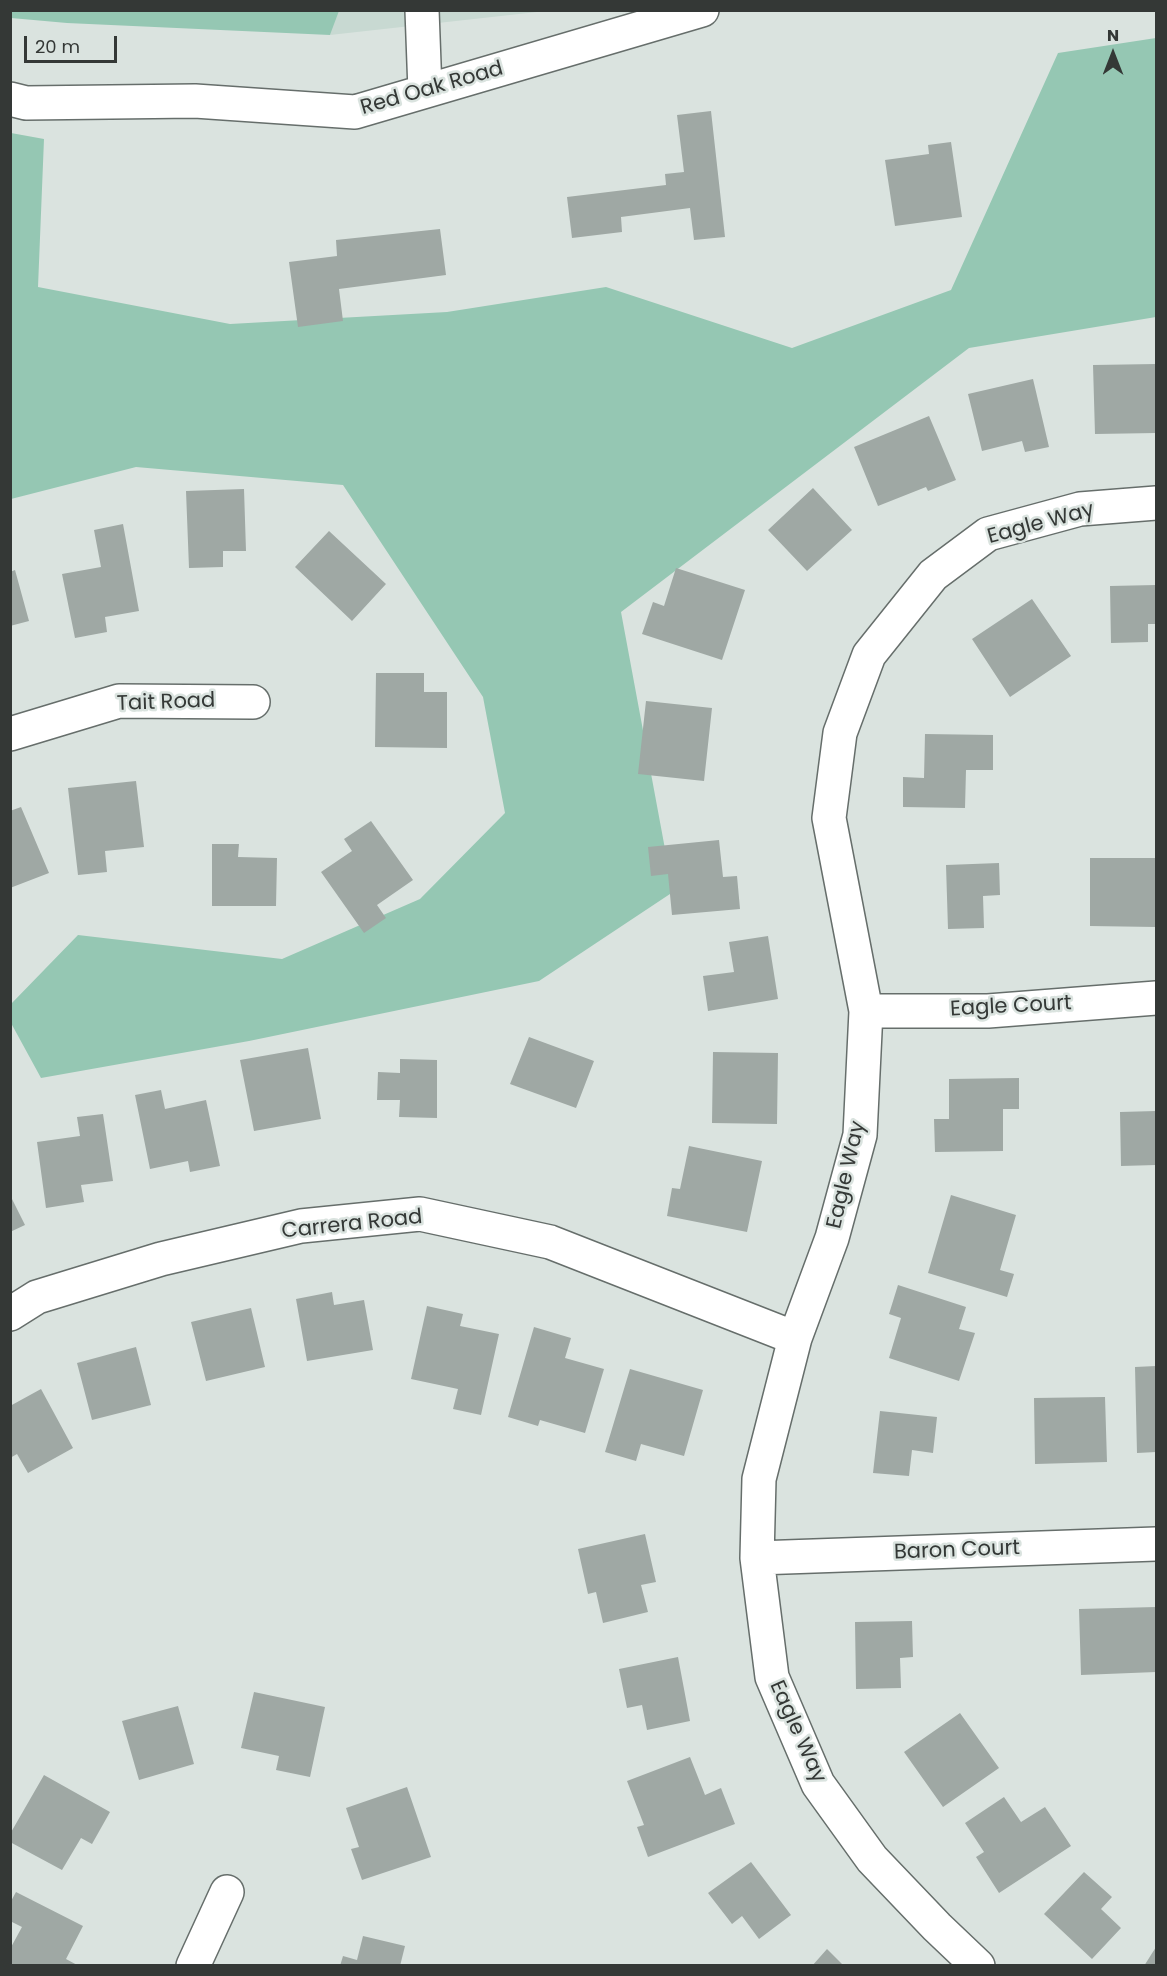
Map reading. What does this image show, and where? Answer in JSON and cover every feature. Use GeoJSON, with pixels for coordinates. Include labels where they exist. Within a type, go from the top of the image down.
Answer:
{"type":"FeatureCollection","features":[{"type":"Feature","properties":{"kind":"street"},"geometry":{"type":"LineString","coordinates":[[422,10],[425,91]]}},
{"type":"Feature","properties":{"kind":"street","name":"Red Oak Road"},"geometry":{"type":"LineString","coordinates":[[10,99],[26,103],[195,101],[355,112],[702,10]]}},
{"type":"Feature","properties":{"kind":"street","name":"Eagle Way"},"geometry":{"type":"LineString","coordinates":[[978,1965],[937,1927],[872,1858],[818,1784],[772,1677],[757,1558],[759,1479],[795,1338],[832,1238],[860,1135],[866,1011],[829,818],[840,733],[869,655],[933,575],[988,534],[1080,509],[1156,503]]}},
{"type":"Feature","properties":{"kind":"street","name":"Tait Road"},"geometry":{"type":"LineString","coordinates":[[10,734],[118,701],[253,702]]}},
{"type":"Feature","properties":{"kind":"street","name":"Eagle Court"},"geometry":{"type":"LineString","coordinates":[[866,1011],[988,1011],[1156,998]]}},
{"type":"Feature","properties":{"kind":"street","name":"Carrera Road"},"geometry":{"type":"LineString","coordinates":[[10,1314],[37,1297],[161,1259],[301,1226],[420,1214],[550,1242],[795,1338]]}},
{"type":"Feature","properties":{"kind":"street","name":"Baron Court"},"geometry":{"type":"LineString","coordinates":[[757,1558],[1156,1544]]}},
{"type":"Feature","properties":{"kind":"street"},"geometry":{"type":"LineString","coordinates":[[193,1965],[227,1892]]}},
{"type":"Feature","properties":{"kind":"shaded area"},"geometry":{"type":"Polygon","coordinates":[[[339,11],[546,11],[330,35],[339,11]]]}},
{"type":"Feature","properties":{"kind":"green space"},"geometry":{"type":"Polygon","coordinates":[[[10,11],[339,11],[330,35],[67,23],[11,18],[10,11]]]}},
{"type":"Feature","properties":{"kind":"green space"},"geometry":{"type":"Polygon","coordinates":[[[1156,38],[1156,317],[969,348],[621,612],[673,892],[539,981],[249,1041],[41,1078],[11,1023],[11,1004],[78,935],[282,959],[420,899],[505,813],[483,697],[343,485],[136,467],[11,499],[11,133],[44,139],[38,287],[230,324],[447,312],[606,287],[792,348],[951,290],[1058,53],[1156,38]]]}},
{"type":"Feature","properties":{"kind":"building"},"geometry":{"type":"Polygon","coordinates":[[[711,111],[725,237],[694,240],[690,208],[621,217],[622,232],[572,238],[567,197],[666,185],[665,174],[684,172],[677,115],[711,111]]]}},
{"type":"Feature","properties":{"kind":"building"},"geometry":{"type":"Polygon","coordinates":[[[951,142],[962,217],[895,226],[885,160],[929,154],[928,145],[951,142]]]}},
{"type":"Feature","properties":{"kind":"building"},"geometry":{"type":"Polygon","coordinates":[[[440,229],[446,275],[339,289],[343,321],[298,327],[289,262],[337,256],[336,240],[440,229]]]}},
{"type":"Feature","properties":{"kind":"building"},"geometry":{"type":"Polygon","coordinates":[[[1156,364],[1156,433],[1095,434],[1093,365],[1156,364]]]}},
{"type":"Feature","properties":{"kind":"building"},"geometry":{"type":"Polygon","coordinates":[[[1033,379],[1049,447],[1025,452],[1022,441],[982,451],[968,394],[1033,379]]]}},
{"type":"Feature","properties":{"kind":"building"},"geometry":{"type":"Polygon","coordinates":[[[929,416],[956,480],[928,491],[926,487],[878,506],[854,447],[929,416]]]}},
{"type":"Feature","properties":{"kind":"building"},"geometry":{"type":"Polygon","coordinates":[[[813,488],[852,530],[807,571],[768,530],[813,488]]]}},
{"type":"Feature","properties":{"kind":"building"},"geometry":{"type":"Polygon","coordinates":[[[244,489],[246,551],[223,551],[223,567],[189,568],[186,491],[244,489]]]}},
{"type":"Feature","properties":{"kind":"building"},"geometry":{"type":"Polygon","coordinates":[[[123,524],[139,611],[105,617],[107,632],[75,638],[62,574],[101,567],[94,530],[123,524]]]}},
{"type":"Feature","properties":{"kind":"building"},"geometry":{"type":"Polygon","coordinates":[[[329,531],[386,584],[352,621],[295,567],[329,531]]]}},
{"type":"Feature","properties":{"kind":"building"},"geometry":{"type":"Polygon","coordinates":[[[676,568],[745,590],[722,660],[642,634],[653,602],[664,606],[676,568]]]}},
{"type":"Feature","properties":{"kind":"building"},"geometry":{"type":"Polygon","coordinates":[[[15,570],[29,621],[10,626],[10,572],[15,570]]]}},
{"type":"Feature","properties":{"kind":"building"},"geometry":{"type":"Polygon","coordinates":[[[1156,585],[1156,624],[1148,624],[1148,642],[1111,643],[1110,586],[1156,585]]]}},
{"type":"Feature","properties":{"kind":"building"},"geometry":{"type":"Polygon","coordinates":[[[1032,599],[1071,656],[1010,697],[972,639],[1032,599]]]}},
{"type":"Feature","properties":{"kind":"building"},"geometry":{"type":"Polygon","coordinates":[[[376,673],[424,673],[424,692],[447,692],[447,748],[375,747],[376,673]]]}},
{"type":"Feature","properties":{"kind":"building"},"geometry":{"type":"Polygon","coordinates":[[[646,701],[712,708],[704,781],[638,774],[646,701]]]}},
{"type":"Feature","properties":{"kind":"building"},"geometry":{"type":"Polygon","coordinates":[[[925,734],[993,735],[993,770],[966,770],[965,808],[903,807],[903,777],[924,778],[925,734]]]}},
{"type":"Feature","properties":{"kind":"building"},"geometry":{"type":"Polygon","coordinates":[[[136,781],[144,847],[105,851],[107,872],[78,875],[68,788],[136,781]]]}},
{"type":"Feature","properties":{"kind":"building"},"geometry":{"type":"Polygon","coordinates":[[[21,807],[49,873],[10,888],[10,811],[21,807]]]}},
{"type":"Feature","properties":{"kind":"building"},"geometry":{"type":"Polygon","coordinates":[[[371,821],[413,880],[377,905],[386,918],[364,933],[321,872],[352,851],[344,839],[371,821]]]}},
{"type":"Feature","properties":{"kind":"building"},"geometry":{"type":"Polygon","coordinates":[[[719,840],[723,877],[737,876],[740,909],[672,915],[668,874],[651,876],[648,847],[719,840]]]}},
{"type":"Feature","properties":{"kind":"building"},"geometry":{"type":"Polygon","coordinates":[[[212,844],[239,844],[238,857],[277,858],[276,906],[212,906],[212,844]]]}},
{"type":"Feature","properties":{"kind":"building"},"geometry":{"type":"Polygon","coordinates":[[[1090,858],[1156,858],[1156,927],[1090,926],[1090,858]]]}},
{"type":"Feature","properties":{"kind":"building"},"geometry":{"type":"Polygon","coordinates":[[[999,863],[1000,895],[983,896],[984,928],[948,929],[946,865],[999,863]]]}},
{"type":"Feature","properties":{"kind":"building"},"geometry":{"type":"Polygon","coordinates":[[[768,936],[778,999],[708,1011],[703,976],[734,972],[729,942],[768,936]]]}},
{"type":"Feature","properties":{"kind":"building"},"geometry":{"type":"Polygon","coordinates":[[[529,1037],[594,1061],[576,1108],[510,1084],[529,1037]]]}},
{"type":"Feature","properties":{"kind":"building"},"geometry":{"type":"Polygon","coordinates":[[[308,1048],[321,1119],[254,1131],[240,1060],[308,1048]]]}},
{"type":"Feature","properties":{"kind":"building"},"geometry":{"type":"Polygon","coordinates":[[[713,1052],[778,1053],[777,1124],[712,1123],[713,1052]]]}},
{"type":"Feature","properties":{"kind":"building"},"geometry":{"type":"Polygon","coordinates":[[[400,1059],[437,1060],[437,1118],[399,1117],[400,1100],[377,1100],[378,1072],[400,1073],[400,1059]]]}},
{"type":"Feature","properties":{"kind":"building"},"geometry":{"type":"Polygon","coordinates":[[[1019,1078],[1019,1109],[1003,1109],[1003,1151],[935,1152],[934,1119],[949,1119],[949,1079],[1019,1078]]]}},
{"type":"Feature","properties":{"kind":"building"},"geometry":{"type":"Polygon","coordinates":[[[161,1090],[165,1109],[206,1100],[220,1166],[190,1172],[188,1161],[150,1169],[135,1095],[161,1090]]]}},
{"type":"Feature","properties":{"kind":"building"},"geometry":{"type":"Polygon","coordinates":[[[1156,1111],[1156,1165],[1121,1166],[1120,1112],[1156,1111]]]}},
{"type":"Feature","properties":{"kind":"building"},"geometry":{"type":"Polygon","coordinates":[[[103,1114],[113,1181],[81,1185],[84,1202],[46,1208],[37,1142],[80,1136],[77,1117],[103,1114]]]}},
{"type":"Feature","properties":{"kind":"building"},"geometry":{"type":"Polygon","coordinates":[[[689,1146],[762,1161],[747,1232],[667,1216],[672,1188],[680,1189],[689,1146]]]}},
{"type":"Feature","properties":{"kind":"building"},"geometry":{"type":"Polygon","coordinates":[[[10,1195],[25,1225],[10,1232],[10,1195]]]}},
{"type":"Feature","properties":{"kind":"building"},"geometry":{"type":"Polygon","coordinates":[[[951,1195],[1016,1215],[1000,1270],[1014,1274],[1007,1297],[928,1273],[951,1195]]]}},
{"type":"Feature","properties":{"kind":"building"},"geometry":{"type":"Polygon","coordinates":[[[898,1285],[966,1307],[959,1329],[975,1333],[959,1381],[889,1358],[901,1318],[889,1314],[898,1285]]]}},
{"type":"Feature","properties":{"kind":"building"},"geometry":{"type":"Polygon","coordinates":[[[332,1292],[334,1305],[364,1300],[373,1350],[307,1361],[296,1299],[332,1292]]]}},
{"type":"Feature","properties":{"kind":"building"},"geometry":{"type":"Polygon","coordinates":[[[427,1306],[463,1314],[460,1326],[499,1334],[481,1415],[453,1409],[458,1389],[411,1379],[427,1306]]]}},
{"type":"Feature","properties":{"kind":"building"},"geometry":{"type":"Polygon","coordinates":[[[251,1308],[265,1367],[206,1381],[191,1322],[251,1308]]]}},
{"type":"Feature","properties":{"kind":"building"},"geometry":{"type":"Polygon","coordinates":[[[534,1327],[571,1338],[565,1358],[604,1369],[585,1433],[540,1420],[538,1426],[508,1417],[534,1327]]]}},
{"type":"Feature","properties":{"kind":"building"},"geometry":{"type":"Polygon","coordinates":[[[136,1347],[151,1405],[92,1420],[77,1363],[136,1347]]]}},
{"type":"Feature","properties":{"kind":"building"},"geometry":{"type":"Polygon","coordinates":[[[1156,1366],[1156,1452],[1137,1453],[1135,1367],[1156,1366]]]}},
{"type":"Feature","properties":{"kind":"building"},"geometry":{"type":"Polygon","coordinates":[[[630,1369],[703,1390],[684,1456],[641,1444],[636,1461],[605,1452],[630,1369]]]}},
{"type":"Feature","properties":{"kind":"building"},"geometry":{"type":"Polygon","coordinates":[[[41,1389],[73,1448],[28,1473],[17,1454],[10,1458],[10,1406],[41,1389]]]}},
{"type":"Feature","properties":{"kind":"building"},"geometry":{"type":"Polygon","coordinates":[[[1105,1397],[1107,1462],[1035,1464],[1034,1398],[1105,1397]]]}},
{"type":"Feature","properties":{"kind":"building"},"geometry":{"type":"Polygon","coordinates":[[[880,1411],[937,1417],[933,1453],[912,1450],[909,1476],[873,1473],[880,1411]]]}},
{"type":"Feature","properties":{"kind":"building"},"geometry":{"type":"Polygon","coordinates":[[[645,1534],[656,1582],[641,1585],[648,1612],[603,1623],[596,1592],[588,1594],[578,1549],[645,1534]]]}},
{"type":"Feature","properties":{"kind":"building"},"geometry":{"type":"Polygon","coordinates":[[[1156,1607],[1156,1672],[1081,1675],[1079,1609],[1156,1607]]]}},
{"type":"Feature","properties":{"kind":"building"},"geometry":{"type":"Polygon","coordinates":[[[912,1621],[913,1657],[900,1658],[901,1688],[856,1689],[855,1622],[912,1621]]]}},
{"type":"Feature","properties":{"kind":"building"},"geometry":{"type":"Polygon","coordinates":[[[678,1657],[690,1721],[647,1730],[642,1705],[627,1708],[619,1669],[678,1657]]]}},
{"type":"Feature","properties":{"kind":"building"},"geometry":{"type":"Polygon","coordinates":[[[254,1692],[325,1707],[310,1777],[276,1770],[279,1756],[241,1748],[254,1692]]]}},
{"type":"Feature","properties":{"kind":"building"},"geometry":{"type":"Polygon","coordinates":[[[178,1706],[194,1764],[139,1780],[122,1721],[178,1706]]]}},
{"type":"Feature","properties":{"kind":"building"},"geometry":{"type":"Polygon","coordinates":[[[960,1713],[999,1768],[943,1807],[904,1752],[960,1713]]]}},
{"type":"Feature","properties":{"kind":"building"},"geometry":{"type":"Polygon","coordinates":[[[690,1757],[705,1795],[721,1788],[735,1824],[648,1857],[637,1827],[644,1825],[627,1781],[690,1757]]]}},
{"type":"Feature","properties":{"kind":"building"},"geometry":{"type":"Polygon","coordinates":[[[44,1775],[110,1812],[92,1844],[81,1838],[62,1870],[10,1842],[10,1834],[44,1775]]]}},
{"type":"Feature","properties":{"kind":"building"},"geometry":{"type":"Polygon","coordinates":[[[407,1787],[431,1857],[362,1880],[351,1849],[359,1847],[346,1808],[407,1787]]]}},
{"type":"Feature","properties":{"kind":"building"},"geometry":{"type":"Polygon","coordinates":[[[1004,1797],[1021,1822],[1045,1807],[1071,1846],[999,1893],[976,1857],[984,1852],[965,1823],[1004,1797]]]}},
{"type":"Feature","properties":{"kind":"building"},"geometry":{"type":"Polygon","coordinates":[[[751,1862],[791,1915],[759,1939],[742,1916],[732,1924],[708,1893],[751,1862]]]}},
{"type":"Feature","properties":{"kind":"building"},"geometry":{"type":"Polygon","coordinates":[[[1084,1872],[1112,1897],[1101,1909],[1121,1928],[1092,1959],[1044,1914],[1084,1872]]]}},
{"type":"Feature","properties":{"kind":"building"},"geometry":{"type":"Polygon","coordinates":[[[16,1892],[83,1926],[66,1959],[79,1966],[10,1966],[10,1949],[22,1927],[10,1921],[10,1903],[16,1892]]]}},
{"type":"Feature","properties":{"kind":"building"},"geometry":{"type":"Polygon","coordinates":[[[363,1936],[405,1946],[400,1966],[340,1966],[343,1956],[357,1960],[363,1936]]]}},
{"type":"Feature","properties":{"kind":"building"},"geometry":{"type":"Polygon","coordinates":[[[1156,1947],[1156,1966],[1144,1966],[1156,1947]]]}},
{"type":"Feature","properties":{"kind":"building"},"geometry":{"type":"Polygon","coordinates":[[[827,1949],[844,1966],[812,1966],[827,1949]]]}}]}
